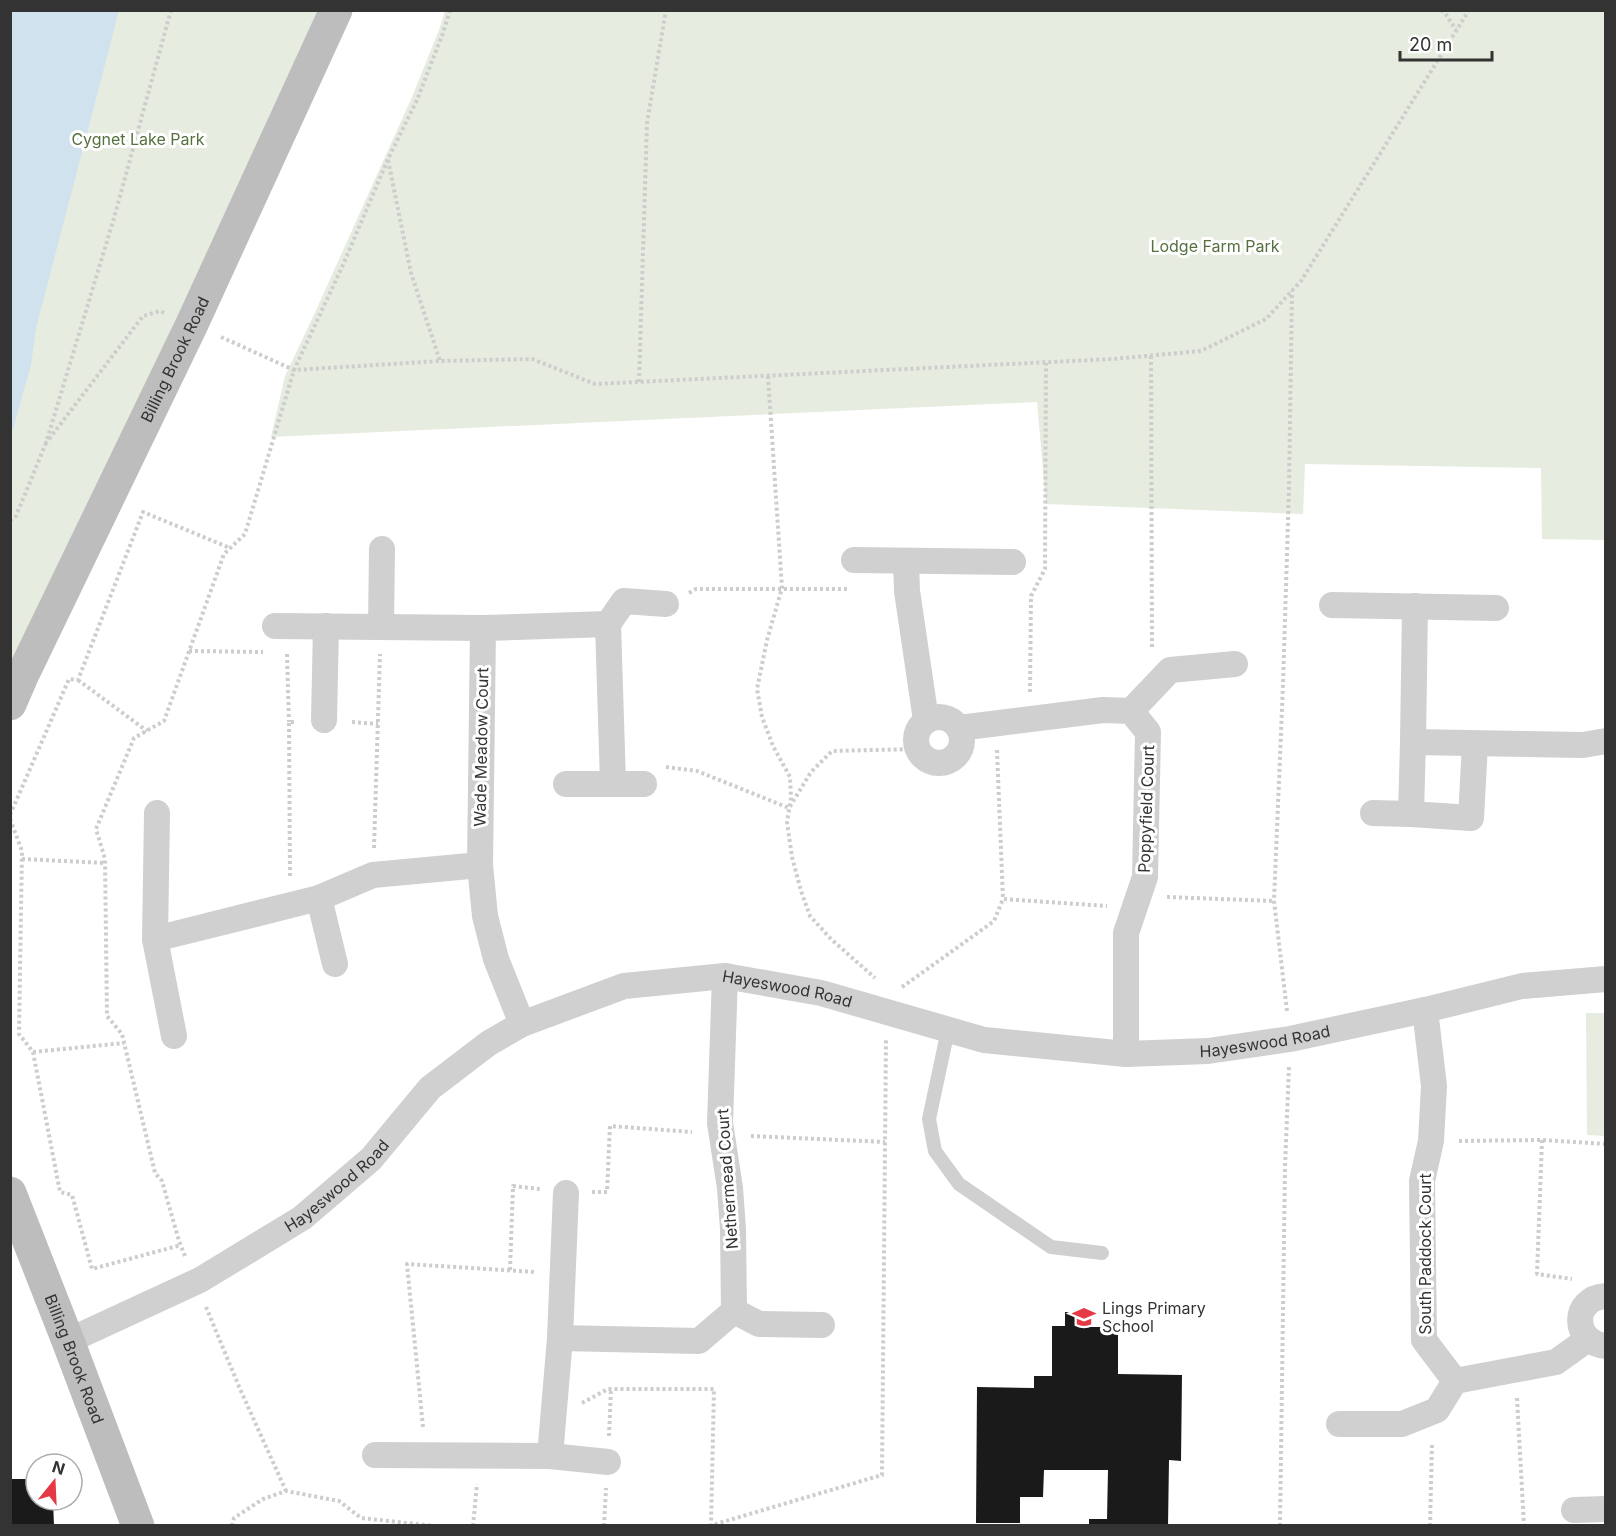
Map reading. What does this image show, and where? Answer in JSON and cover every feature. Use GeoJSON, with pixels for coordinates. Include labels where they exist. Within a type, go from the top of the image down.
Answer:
{"type":"FeatureCollection","features":[{"type":"Feature","properties":{"kind":"street","name":"Billing Brook Road"},"geometry":{"type":"LineString","coordinates":[[10,704],[192,324],[336,10]]}},
{"type":"Feature","properties":{"kind":"street"},"geometry":{"type":"LineString","coordinates":[[381,627],[382,549]]}},
{"type":"Feature","properties":{"kind":"street"},"geometry":{"type":"LineString","coordinates":[[854,560],[1013,562]]}},
{"type":"Feature","properties":{"kind":"street"},"geometry":{"type":"LineString","coordinates":[[906,561],[907,591],[926,720]]}},
{"type":"Feature","properties":{"kind":"street"},"geometry":{"type":"LineString","coordinates":[[613,783],[608,624],[624,601],[666,604]]}},
{"type":"Feature","properties":{"kind":"street"},"geometry":{"type":"LineString","coordinates":[[1332,604],[1496,608]]}},
{"type":"Feature","properties":{"kind":"street"},"geometry":{"type":"LineString","coordinates":[[1411,814],[1415,606]]}},
{"type":"Feature","properties":{"kind":"street"},"geometry":{"type":"LineString","coordinates":[[275,626],[483,628],[608,624]]}},
{"type":"Feature","properties":{"kind":"street"},"geometry":{"type":"LineString","coordinates":[[324,720],[326,626]]}},
{"type":"Feature","properties":{"kind":"street","name":"Wade Meadow Court"},"geometry":{"type":"LineString","coordinates":[[483,628],[480,865],[485,916],[496,959],[522,1024]]}},
{"type":"Feature","properties":{"kind":"street"},"geometry":{"type":"LineString","coordinates":[[959,728],[1103,710],[1131,711],[1170,670],[1235,664]]}},
{"type":"Feature","properties":{"kind":"street","name":"Poppyfield Court"},"geometry":{"type":"LineString","coordinates":[[1126,1054],[1126,933],[1145,877],[1148,732],[1131,711]]}},
{"type":"Feature","properties":{"kind":"street"},"geometry":{"type":"LineString","coordinates":[[939,716],[947,717],[959,728],[963,738],[962,747],[950,761],[934,763],[926,760],[917,749],[916,733],[926,720],[939,716]]}},
{"type":"Feature","properties":{"kind":"street"},"geometry":{"type":"LineString","coordinates":[[1413,742],[1582,745],[1605,741]]}},
{"type":"Feature","properties":{"kind":"street"},"geometry":{"type":"LineString","coordinates":[[1373,813],[1471,818],[1475,744]]}},
{"type":"Feature","properties":{"kind":"street"},"geometry":{"type":"LineString","coordinates":[[566,784],[644,783]]}},
{"type":"Feature","properties":{"kind":"street"},"geometry":{"type":"LineString","coordinates":[[157,813],[154,939],[174,1036]]}},
{"type":"Feature","properties":{"kind":"street"},"geometry":{"type":"LineString","coordinates":[[154,939],[319,898],[373,874],[480,865]]}},
{"type":"Feature","properties":{"kind":"street"},"geometry":{"type":"LineString","coordinates":[[319,898],[335,964]]}},
{"type":"Feature","properties":{"kind":"street","name":"Hayeswood Road"},"geometry":{"type":"LineString","coordinates":[[68,1341],[200,1280],[302,1218],[371,1159],[430,1088],[489,1043],[522,1024],[624,986],[725,976],[890,1003],[948,1030],[984,1040],[1126,1054],[1208,1052],[1290,1039],[1522,986],[1605,979]]}},
{"type":"Feature","properties":{"kind":"street","name":"Nethermead Court"},"geometry":{"type":"LineString","coordinates":[[725,976],[720,1123],[730,1188],[734,1311]]}},
{"type":"Feature","properties":{"kind":"street","name":"South Paddock Court"},"geometry":{"type":"LineString","coordinates":[[1425,1010],[1434,1086],[1431,1141],[1422,1180],[1424,1340],[1455,1381]]}},
{"type":"Feature","properties":{"kind":"street","name":"Billing Brook Road"},"geometry":{"type":"LineString","coordinates":[[10,1193],[138,1526]]}},
{"type":"Feature","properties":{"kind":"street"},"geometry":{"type":"LineString","coordinates":[[550,1456],[560,1338],[566,1193]]}},
{"type":"Feature","properties":{"kind":"street"},"geometry":{"type":"LineString","coordinates":[[1597,1342],[1582,1332],[1580,1315],[1584,1307],[1600,1296]]}},
{"type":"Feature","properties":{"kind":"street"},"geometry":{"type":"LineString","coordinates":[[560,1338],[699,1341],[734,1311],[759,1324],[822,1324]]}},
{"type":"Feature","properties":{"kind":"street"},"geometry":{"type":"LineString","coordinates":[[1339,1424],[1402,1424],[1437,1410],[1455,1381],[1556,1362],[1597,1342]]}},
{"type":"Feature","properties":{"kind":"street"},"geometry":{"type":"LineString","coordinates":[[375,1455],[550,1456],[608,1462]]}},
{"type":"Feature","properties":{"kind":"street"},"geometry":{"type":"LineString","coordinates":[[1574,1510],[1605,1509]]}},
{"type":"Feature","properties":{"kind":"lane"},"geometry":{"type":"LineString","coordinates":[[948,1030],[929,1119],[935,1150],[960,1184],[1051,1246],[1102,1253]]}},
{"type":"Feature","properties":{"kind":"path"},"geometry":{"type":"LineString","coordinates":[[10,521],[16,516],[46,443],[114,218],[171,10]]}},
{"type":"Feature","properties":{"kind":"path"},"geometry":{"type":"LineString","coordinates":[[294,370],[343,265],[388,159],[417,100],[450,10]]}},
{"type":"Feature","properties":{"kind":"path"},"geometry":{"type":"LineString","coordinates":[[639,382],[648,123],[666,10]]}},
{"type":"Feature","properties":{"kind":"path"},"geometry":{"type":"LineString","coordinates":[[1441,10],[1456,30]]}},
{"type":"Feature","properties":{"kind":"path"},"geometry":{"type":"LineString","coordinates":[[46,443],[143,316],[160,311],[294,370],[440,361],[532,359],[595,384],[1046,363],[1201,351],[1266,319],[1301,281],[1468,10]]}},
{"type":"Feature","properties":{"kind":"path"},"geometry":{"type":"LineString","coordinates":[[388,159],[411,273],[440,361]]}},
{"type":"Feature","properties":{"kind":"path"},"geometry":{"type":"LineString","coordinates":[[1280,1526],[1285,1167],[1290,1039],[1274,901],[1284,684],[1292,290]]}},
{"type":"Feature","properties":{"kind":"path"},"geometry":{"type":"LineString","coordinates":[[1151,356],[1152,688]]}},
{"type":"Feature","properties":{"kind":"path"},"geometry":{"type":"LineString","coordinates":[[1030,719],[1031,596],[1045,569],[1046,363]]}},
{"type":"Feature","properties":{"kind":"path"},"geometry":{"type":"LineString","coordinates":[[553,1418],[608,1389],[714,1389],[710,1525],[882,1475],[885,1059],[890,1003],[884,985],[831,939],[810,916],[792,857],[787,822],[791,798],[790,777],[773,746],[762,717],[757,689],[767,640],[782,588],[768,376]]}},
{"type":"Feature","properties":{"kind":"path"},"geometry":{"type":"LineString","coordinates":[[78,680],[143,512],[230,548]]}},
{"type":"Feature","properties":{"kind":"path"},"geometry":{"type":"LineString","coordinates":[[666,604],[696,589],[859,590]]}},
{"type":"Feature","properties":{"kind":"path"},"geometry":{"type":"LineString","coordinates":[[373,874],[381,627]]}},
{"type":"Feature","properties":{"kind":"path"},"geometry":{"type":"LineString","coordinates":[[189,651],[266,652]]}},
{"type":"Feature","properties":{"kind":"path"},"geometry":{"type":"LineString","coordinates":[[276,652],[287,652],[290,905]]}},
{"type":"Feature","properties":{"kind":"path"},"geometry":{"type":"LineString","coordinates":[[147,731],[78,680],[69,679],[10,817],[22,850],[20,1034],[33,1052],[60,1192],[72,1195],[92,1269],[181,1245]]}},
{"type":"Feature","properties":{"kind":"path"},"geometry":{"type":"LineString","coordinates":[[289,722],[324,720],[378,724]]}},
{"type":"Feature","properties":{"kind":"path"},"geometry":{"type":"LineString","coordinates":[[890,1003],[994,921],[1003,899],[997,723]]}},
{"type":"Feature","properties":{"kind":"path"},"geometry":{"type":"LineString","coordinates":[[789,808],[811,772],[832,751],[917,749]]}},
{"type":"Feature","properties":{"kind":"path"},"geometry":{"type":"LineString","coordinates":[[665,767],[697,771],[789,808]]}},
{"type":"Feature","properties":{"kind":"path"},"geometry":{"type":"LineString","coordinates":[[22,859],[105,863]]}},
{"type":"Feature","properties":{"kind":"path"},"geometry":{"type":"LineString","coordinates":[[1003,899],[1135,908],[1167,897],[1274,901]]}},
{"type":"Feature","properties":{"kind":"path"},"geometry":{"type":"LineString","coordinates":[[33,1052],[124,1043]]}},
{"type":"Feature","properties":{"kind":"path"},"geometry":{"type":"LineString","coordinates":[[510,1270],[513,1186],[566,1193],[607,1192],[610,1125],[722,1134],[885,1142]]}},
{"type":"Feature","properties":{"kind":"path"},"geometry":{"type":"LineString","coordinates":[[1542,1140],[1537,1274],[1582,1281],[1600,1296]]}},
{"type":"Feature","properties":{"kind":"path"},"geometry":{"type":"LineString","coordinates":[[1431,1141],[1542,1140],[1605,1144]]}},
{"type":"Feature","properties":{"kind":"path"},"geometry":{"type":"LineString","coordinates":[[426,1455],[407,1264],[562,1273]]}},
{"type":"Feature","properties":{"kind":"path"},"geometry":{"type":"LineString","coordinates":[[1515,1370],[1524,1526]]}},
{"type":"Feature","properties":{"kind":"path"},"geometry":{"type":"LineString","coordinates":[[1430,1526],[1432,1440],[1437,1410]]}},
{"type":"Feature","properties":{"kind":"path"},"geometry":{"type":"LineString","coordinates":[[473,1526],[479,1455]]}},
{"type":"Feature","properties":{"kind":"path"},"geometry":{"type":"LineString","coordinates":[[232,1526],[234,1518],[263,1499],[286,1491],[339,1501],[361,1518],[435,1526]]}},
{"type":"Feature","properties":{"kind":"green space","name":"Cygnet Lake Park"},"geometry":{"type":"Polygon","coordinates":[[[11,11],[336,11],[11,704],[11,11]]]}},
{"type":"Feature","properties":{"kind":"green space","name":"Lodge Farm Park"},"geometry":{"type":"Polygon","coordinates":[[[445,11],[1605,11],[1605,540],[1542,539],[1541,468],[1305,464],[1303,514],[1046,504],[1037,402],[271,437],[285,376],[412,97],[445,11]]]}},
{"type":"Feature","properties":{"kind":"green space"},"geometry":{"type":"Polygon","coordinates":[[[1586,1013],[1605,1013],[1605,1136],[1587,1135],[1586,1013]]]}},
{"type":"Feature","properties":{"kind":"water"},"geometry":{"type":"Polygon","coordinates":[[[11,10],[119,11],[36,328],[31,365],[11,434],[11,10]]]}},
{"type":"Feature","properties":{"kind":"building"},"geometry":{"type":"Polygon","coordinates":[[[1065,1312],[1089,1313],[1088,1327],[1118,1327],[1118,1374],[1182,1375],[1181,1461],[1169,1460],[1168,1526],[1089,1526],[1089,1519],[1107,1519],[1108,1470],[1044,1470],[1043,1497],[1020,1497],[1020,1523],[976,1523],[977,1387],[1034,1388],[1034,1376],[1052,1376],[1052,1326],[1065,1326],[1065,1312]]]}},
{"type":"Feature","properties":{"kind":"building"},"geometry":{"type":"Polygon","coordinates":[[[10,1479],[24,1479],[24,1512],[53,1512],[54,1526],[11,1526],[10,1479]]]}},
{"type":"Feature","properties":{"kind":"place","name":"Lings Primary School"},"geometry":{"type":"Point","coordinates":[1084,1317]}}]}
